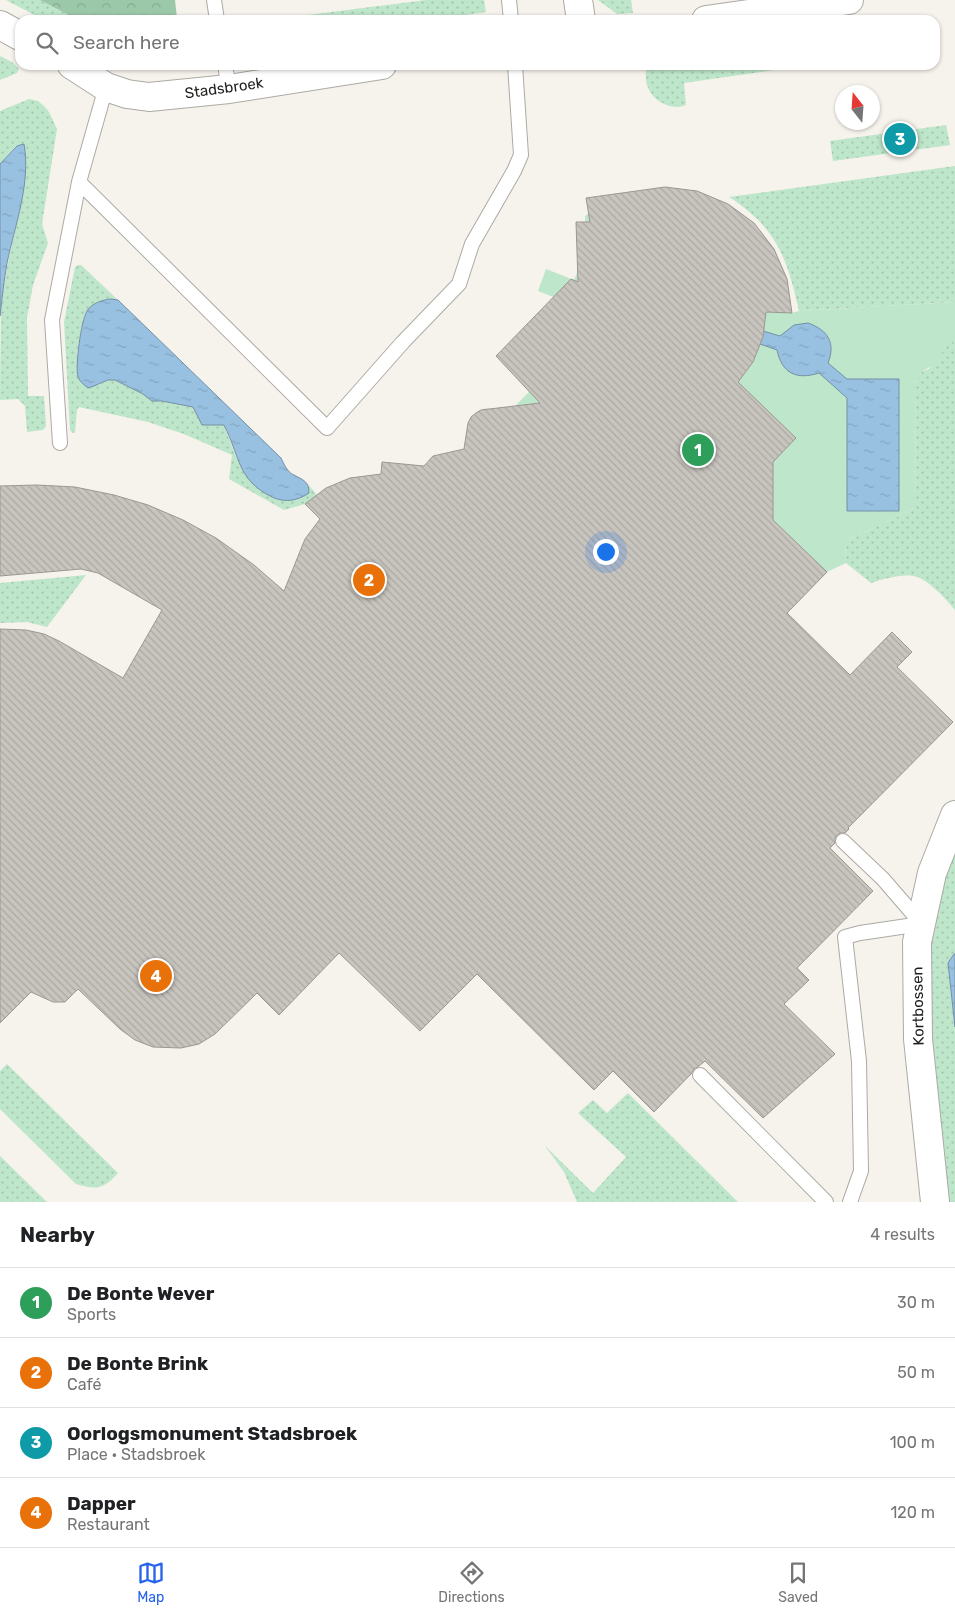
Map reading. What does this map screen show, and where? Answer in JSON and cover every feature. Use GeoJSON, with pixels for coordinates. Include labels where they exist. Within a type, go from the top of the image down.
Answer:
{"type":"FeatureCollection","features":[{"type":"Feature","properties":{"kind":"street"},"geometry":{"type":"LineString","coordinates":[[578,0],[580,15]]}},
{"type":"Feature","properties":{"kind":"street"},"geometry":{"type":"LineString","coordinates":[[742,15],[849,0]]}},
{"type":"Feature","properties":{"kind":"street"},"geometry":{"type":"LineString","coordinates":[[0,26],[15,34]]}},
{"type":"Feature","properties":{"kind":"street","name":"Stadsbroek"},"geometry":{"type":"LineString","coordinates":[[80,70],[106,87],[127,94],[149,97],[226,77],[317,70]]}},
{"type":"Feature","properties":{"kind":"street","name":"Kortbossen"},"geometry":{"type":"LineString","coordinates":[[934,1202],[918,1039],[918,942],[932,873],[955,816]]}},
{"type":"Feature","properties":{"kind":"lane"},"geometry":{"type":"LineString","coordinates":[[214,0],[216,15]]}},
{"type":"Feature","properties":{"kind":"lane"},"geometry":{"type":"LineString","coordinates":[[510,0],[512,15]]}},
{"type":"Feature","properties":{"kind":"lane"},"geometry":{"type":"LineString","coordinates":[[79,182],[327,428],[403,342],[459,284],[472,244],[514,171],[521,155],[515,70]]}},
{"type":"Feature","properties":{"kind":"lane"},"geometry":{"type":"LineString","coordinates":[[60,443],[52,320],[79,182],[106,87]]}},
{"type":"Feature","properties":{"kind":"lane"},"geometry":{"type":"LineString","coordinates":[[843,841],[883,879],[921,924]]}},
{"type":"Feature","properties":{"kind":"lane"},"geometry":{"type":"LineString","coordinates":[[850,1202],[861,1171],[859,1061],[845,937],[921,924]]}},
{"type":"Feature","properties":{"kind":"lane"},"geometry":{"type":"LineString","coordinates":[[700,1075],[826,1202]]}},
{"type":"Feature","properties":{"kind":"green space"},"geometry":{"type":"Polygon","coordinates":[[[6,0],[40,0],[68,15],[34,15],[6,0]]]}},
{"type":"Feature","properties":{"kind":"green space"},"geometry":{"type":"Polygon","coordinates":[[[40,0],[175,0],[177,15],[68,15],[40,0]]]}},
{"type":"Feature","properties":{"kind":"green space"},"geometry":{"type":"Polygon","coordinates":[[[426,0],[484,0],[486,12],[465,15],[308,15],[426,0]]]}},
{"type":"Feature","properties":{"kind":"green space"},"geometry":{"type":"Polygon","coordinates":[[[598,0],[631,0],[633,13],[617,14],[598,0]]]}},
{"type":"Feature","properties":{"kind":"green space"},"geometry":{"type":"Polygon","coordinates":[[[0,56],[12,62],[15,65],[15,70],[18,70],[17,73],[0,80],[0,56]]]}},
{"type":"Feature","properties":{"kind":"green space"},"geometry":{"type":"Polygon","coordinates":[[[646,70],[775,70],[684,83],[686,105],[680,107],[668,106],[658,100],[649,91],[646,70]]]}},
{"type":"Feature","properties":{"kind":"green space"},"geometry":{"type":"Polygon","coordinates":[[[29,99],[38,101],[44,106],[57,129],[42,224],[48,243],[33,285],[27,318],[28,396],[44,396],[46,426],[43,430],[27,432],[25,406],[18,399],[0,400],[1,303],[19,214],[16,146],[0,164],[0,111],[29,99]]]}},
{"type":"Feature","properties":{"kind":"green space"},"geometry":{"type":"Polygon","coordinates":[[[946,125],[950,145],[833,161],[830,141],[946,125]]]}},
{"type":"Feature","properties":{"kind":"green space"},"geometry":{"type":"Polygon","coordinates":[[[955,166],[955,302],[799,311],[790,275],[778,246],[759,220],[729,197],[955,166]]]}},
{"type":"Feature","properties":{"kind":"green space"},"geometry":{"type":"Polygon","coordinates":[[[665,187],[697,191],[728,204],[754,223],[774,249],[787,279],[792,313],[799,311],[955,302],[955,341],[944,349],[939,362],[921,372],[915,383],[916,507],[845,542],[846,563],[827,572],[787,613],[467,429],[470,420],[480,410],[494,410],[504,417],[529,392],[496,356],[538,313],[568,311],[569,303],[538,291],[546,269],[574,280],[581,263],[576,222],[585,222],[585,216],[602,204],[665,187]]]}},
{"type":"Feature","properties":{"kind":"green space"},"geometry":{"type":"Polygon","coordinates":[[[81,265],[118,300],[105,300],[96,303],[86,312],[83,320],[77,354],[98,385],[108,380],[115,380],[143,394],[152,401],[193,407],[202,425],[224,425],[236,457],[247,477],[309,487],[307,483],[317,495],[305,504],[284,510],[229,479],[232,455],[184,434],[148,422],[79,407],[77,410],[75,432],[73,433],[70,430],[64,322],[75,267],[81,265]]]}},
{"type":"Feature","properties":{"kind":"green space"},"geometry":{"type":"Polygon","coordinates":[[[955,341],[955,610],[936,590],[918,577],[897,576],[871,583],[846,563],[845,542],[916,507],[915,383],[921,372],[929,369],[949,343],[955,341]]]}},
{"type":"Feature","properties":{"kind":"green space"},"geometry":{"type":"Polygon","coordinates":[[[86,575],[47,627],[27,622],[0,623],[0,583],[86,575]]]}},
{"type":"Feature","properties":{"kind":"green space"},"geometry":{"type":"Polygon","coordinates":[[[955,846],[955,954],[948,963],[955,1027],[955,1202],[948,1202],[927,987],[931,934],[946,873],[955,846]]]}},
{"type":"Feature","properties":{"kind":"green space"},"geometry":{"type":"Polygon","coordinates":[[[7,1064],[118,1173],[113,1178],[100,1187],[76,1184],[0,1109],[0,1071],[7,1064]]]}},
{"type":"Feature","properties":{"kind":"green space"},"geometry":{"type":"Polygon","coordinates":[[[628,1093],[738,1202],[577,1202],[564,1172],[545,1146],[593,1193],[626,1157],[578,1113],[593,1100],[607,1113],[628,1093]]]}},
{"type":"Feature","properties":{"kind":"green space"},"geometry":{"type":"Polygon","coordinates":[[[0,1156],[47,1202],[0,1202],[0,1156]]]}},
{"type":"Feature","properties":{"kind":"water"},"geometry":{"type":"Polygon","coordinates":[[[24,144],[26,159],[24,189],[7,263],[0,316],[0,164],[17,146],[24,144]]]}},
{"type":"Feature","properties":{"kind":"water"},"geometry":{"type":"Polygon","coordinates":[[[111,299],[118,300],[281,458],[289,472],[305,481],[309,493],[300,498],[286,500],[272,497],[261,490],[246,475],[224,425],[202,425],[193,407],[152,401],[143,394],[115,380],[108,380],[89,388],[83,384],[78,377],[77,363],[85,316],[89,308],[94,304],[111,299]]]}},
{"type":"Feature","properties":{"kind":"water"},"geometry":{"type":"Polygon","coordinates":[[[808,323],[825,333],[831,349],[828,363],[847,379],[899,379],[899,511],[847,511],[847,398],[819,373],[804,376],[787,370],[779,358],[777,350],[760,344],[763,331],[780,336],[794,325],[808,323]]]}},
{"type":"Feature","properties":{"kind":"water"},"geometry":{"type":"Polygon","coordinates":[[[955,954],[955,1027],[948,963],[955,954]]]}},
{"type":"Feature","properties":{"kind":"building"},"geometry":{"type":"Polygon","coordinates":[[[665,187],[697,191],[728,204],[754,223],[774,249],[787,279],[792,313],[766,312],[763,337],[753,362],[738,382],[796,438],[773,462],[773,520],[827,572],[787,613],[850,675],[892,632],[912,652],[897,667],[953,722],[845,833],[837,835],[835,843],[830,848],[873,891],[797,968],[809,980],[784,1004],[835,1054],[763,1118],[705,1061],[694,1069],[654,1112],[613,1071],[594,1090],[477,974],[420,1031],[339,953],[279,1015],[257,993],[215,1034],[199,1044],[181,1048],[153,1047],[135,1040],[120,1029],[78,989],[65,1002],[53,1002],[31,992],[0,1023],[0,629],[26,630],[44,634],[123,678],[162,610],[98,573],[81,569],[0,576],[0,486],[75,487],[114,495],[148,505],[183,520],[216,538],[254,565],[284,591],[305,539],[320,519],[305,504],[326,488],[350,478],[381,474],[382,462],[424,466],[433,456],[464,449],[468,423],[471,417],[481,410],[540,403],[496,356],[571,279],[578,282],[576,222],[590,222],[586,198],[665,187]]]}},
{"type":"Feature","properties":{"kind":"place","name":"Oorlogsmonument Stadsbroek"},"geometry":{"type":"Point","coordinates":[900,139]}},
{"type":"Feature","properties":{"kind":"place","name":"De Bonte Wever"},"geometry":{"type":"Point","coordinates":[698,450]}},
{"type":"Feature","properties":{"kind":"place","name":"De Bonte Brink"},"geometry":{"type":"Point","coordinates":[369,580]}},
{"type":"Feature","properties":{"kind":"place","name":"Dapper"},"geometry":{"type":"Point","coordinates":[156,976]}}]}
